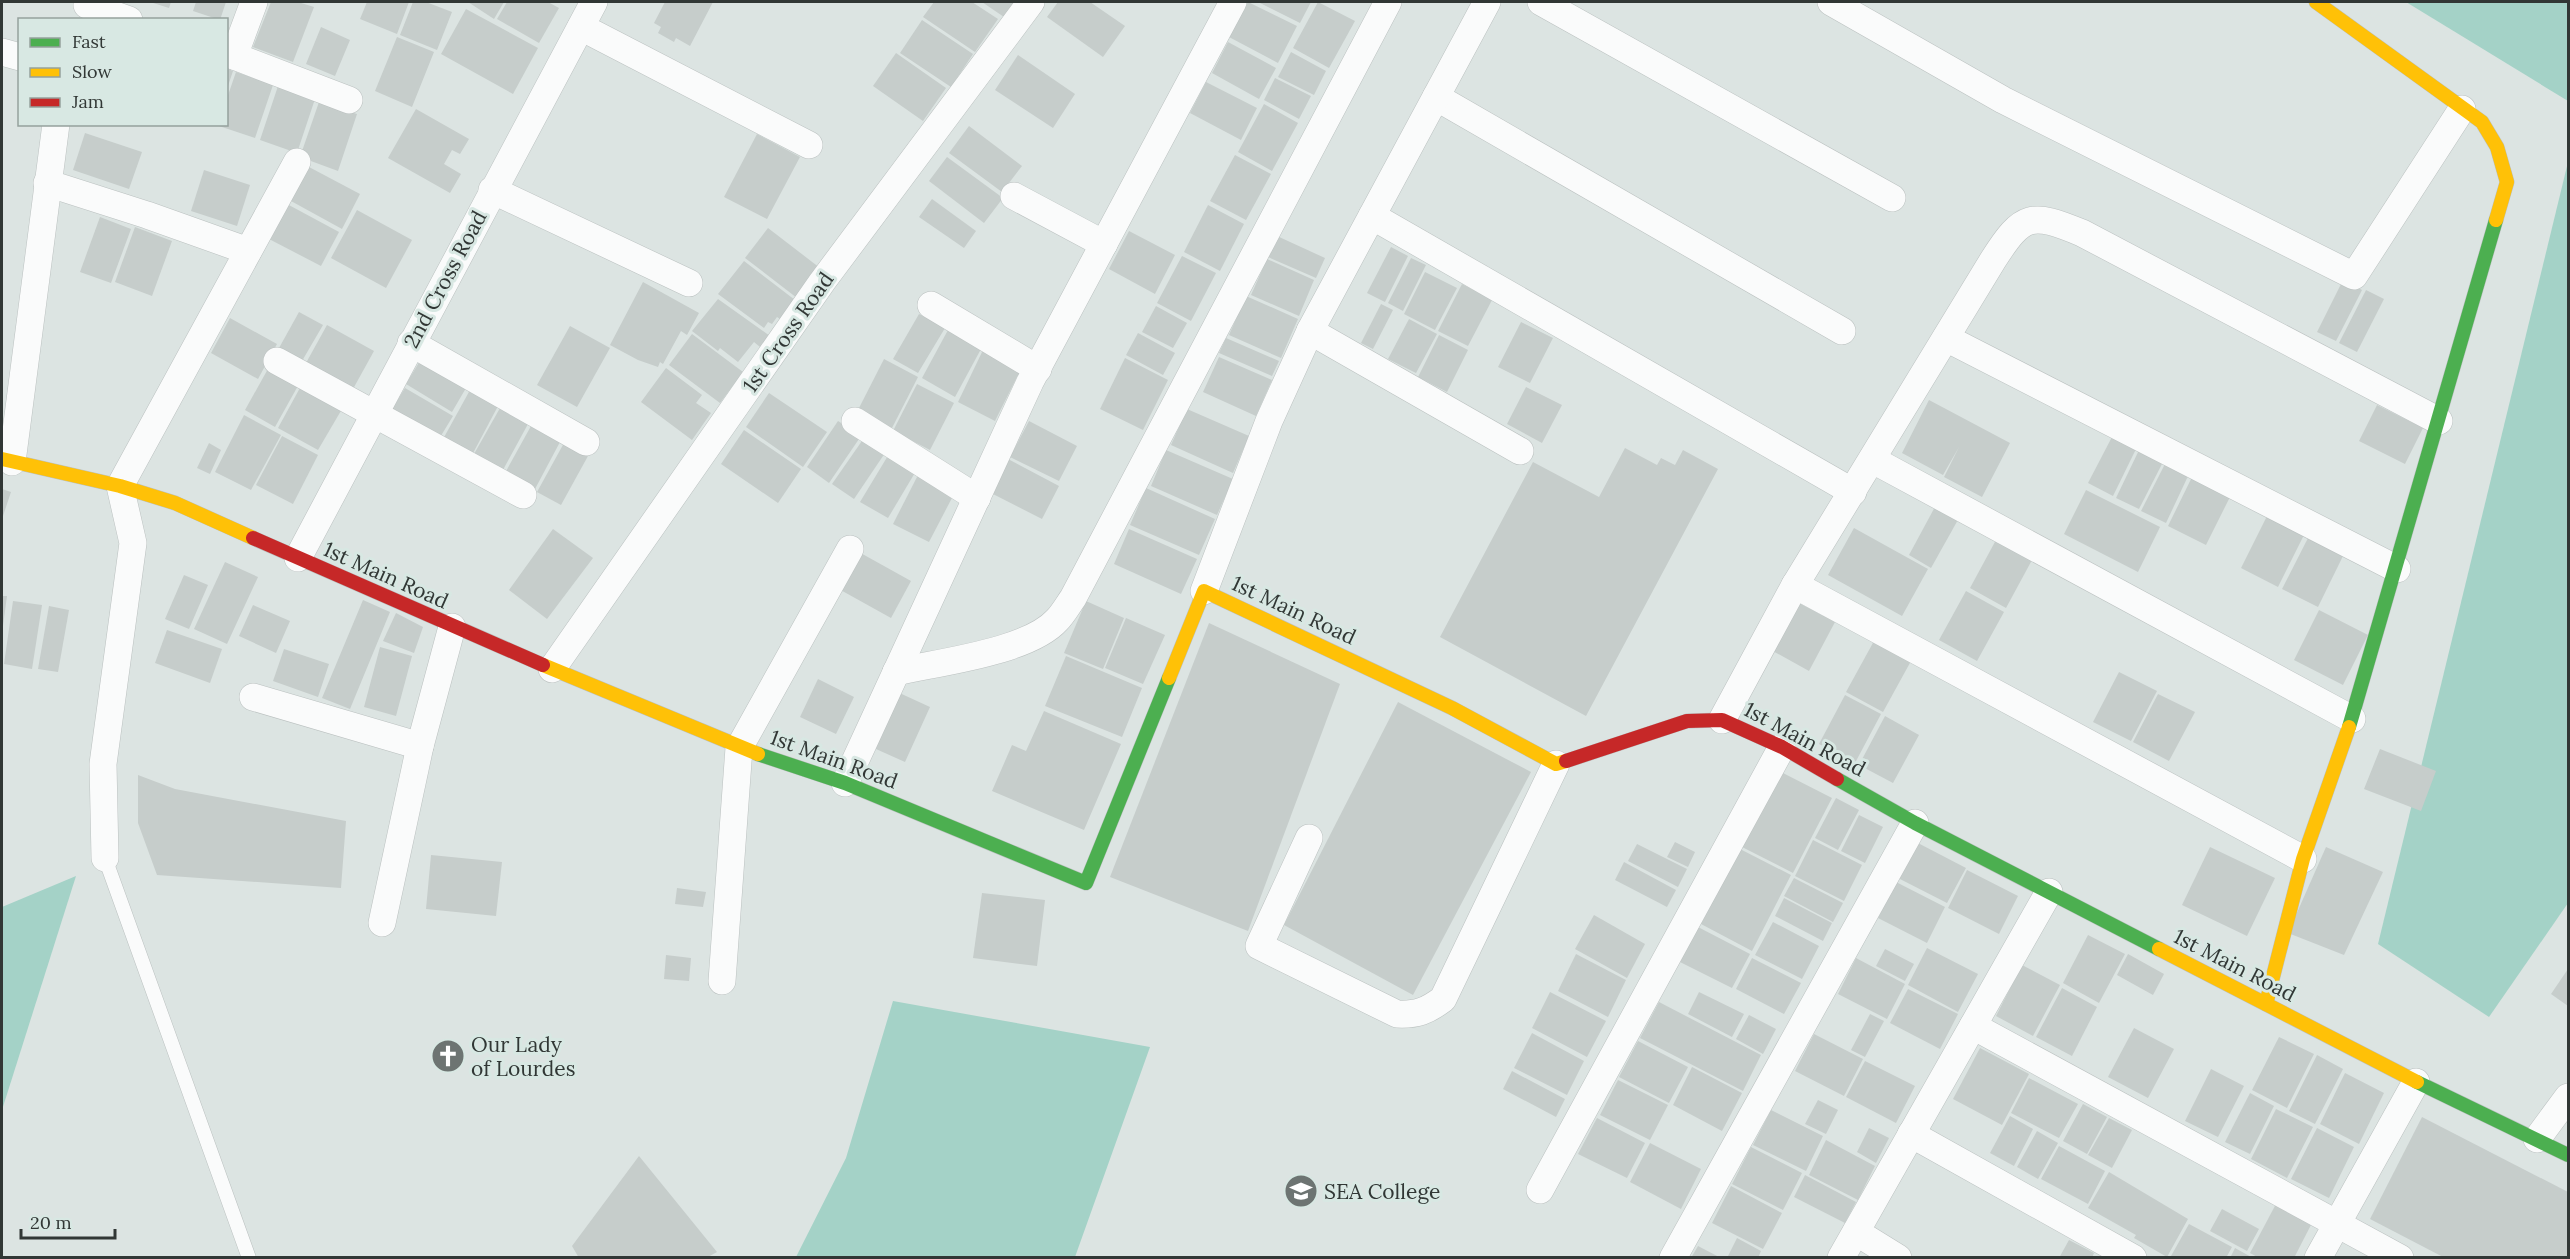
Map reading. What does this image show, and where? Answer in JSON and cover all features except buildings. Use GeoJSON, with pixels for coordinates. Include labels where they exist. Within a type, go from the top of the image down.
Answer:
{"type":"FeatureCollection","features":[{"type":"Feature","properties":{"kind":"street"},"geometry":{"type":"LineString","coordinates":[[254,2],[230,55],[349,100]]}},
{"type":"Feature","properties":{"kind":"street","name":"2nd Cross Road"},"geometry":{"type":"LineString","coordinates":[[298,558],[594,2]]}},
{"type":"Feature","properties":{"kind":"street","name":"1st Cross Road"},"geometry":{"type":"LineString","coordinates":[[552,669],[822,282],[1031,2]]}},
{"type":"Feature","properties":{"kind":"street"},"geometry":{"type":"LineString","coordinates":[[845,783],[1038,369],[1233,2]]}},
{"type":"Feature","properties":{"kind":"street"},"geometry":{"type":"LineString","coordinates":[[896,672],[1010,647],[1037,636],[1057,621],[1078,587],[1388,2]]}},
{"type":"Feature","properties":{"kind":"street"},"geometry":{"type":"LineString","coordinates":[[1204,591],[1269,421],[1310,330],[1487,2]]}},
{"type":"Feature","properties":{"kind":"street"},"geometry":{"type":"LineString","coordinates":[[1541,2],[1892,198]]}},
{"type":"Feature","properties":{"kind":"street"},"geometry":{"type":"LineString","coordinates":[[1831,2],[2003,100],[2354,276],[2462,109]]}},
{"type":"Feature","properties":{"kind":"street"},"geometry":{"type":"LineString","coordinates":[[2266,1004],[2303,859],[2352,719],[2507,182],[2497,147],[2482,122],[2316,2]]}},
{"type":"Feature","properties":{"kind":"street"},"geometry":{"type":"LineString","coordinates":[[86,9],[121,18]]}},
{"type":"Feature","properties":{"kind":"street"},"geometry":{"type":"LineString","coordinates":[[581,27],[809,145]]}},
{"type":"Feature","properties":{"kind":"street"},"geometry":{"type":"LineString","coordinates":[[2,52],[18,56]]}},
{"type":"Feature","properties":{"kind":"street"},"geometry":{"type":"LineString","coordinates":[[1436,97],[1842,331]]}},
{"type":"Feature","properties":{"kind":"street"},"geometry":{"type":"LineString","coordinates":[[7,460],[56,126]]}},
{"type":"Feature","properties":{"kind":"street"},"geometry":{"type":"LineString","coordinates":[[105,858],[103,764],[133,543],[120,486],[297,162]]}},
{"type":"Feature","properties":{"kind":"street"},"geometry":{"type":"LineString","coordinates":[[47,183],[248,251]]}},
{"type":"Feature","properties":{"kind":"street"},"geometry":{"type":"LineString","coordinates":[[492,190],[689,284]]}},
{"type":"Feature","properties":{"kind":"street"},"geometry":{"type":"LineString","coordinates":[[1014,196],[1104,244]]}},
{"type":"Feature","properties":{"kind":"street"},"geometry":{"type":"LineString","coordinates":[[1372,216],[1853,492]]}},
{"type":"Feature","properties":{"kind":"street"},"geometry":{"type":"LineString","coordinates":[[1722,720],[1795,585],[2009,234],[2027,220],[2050,219],[2082,233],[2439,421]]}},
{"type":"Feature","properties":{"kind":"street"},"geometry":{"type":"LineString","coordinates":[[931,305],[1038,369]]}},
{"type":"Feature","properties":{"kind":"street"},"geometry":{"type":"LineString","coordinates":[[1310,330],[1520,451]]}},
{"type":"Feature","properties":{"kind":"street"},"geometry":{"type":"LineString","coordinates":[[1946,338],[2397,569]]}},
{"type":"Feature","properties":{"kind":"street"},"geometry":{"type":"LineString","coordinates":[[411,343],[586,442]]}},
{"type":"Feature","properties":{"kind":"street"},"geometry":{"type":"LineString","coordinates":[[277,361],[523,495]]}},
{"type":"Feature","properties":{"kind":"street"},"geometry":{"type":"LineString","coordinates":[[855,421],[977,498]]}},
{"type":"Feature","properties":{"kind":"street","name":"1st Main Road"},"geometry":{"type":"LineString","coordinates":[[7,460],[120,486],[175,503],[452,627],[739,748],[845,783],[1086,883],[1170,668],[1204,591],[1452,708],[1556,764],[1687,721],[1722,720],[1782,747],[1915,824],[2416,1082],[2568,1155]]}},
{"type":"Feature","properties":{"kind":"street"},"geometry":{"type":"LineString","coordinates":[[1873,460],[2352,719]]}},
{"type":"Feature","properties":{"kind":"street"},"geometry":{"type":"LineString","coordinates":[[722,981],[739,748],[850,549]]}},
{"type":"Feature","properties":{"kind":"street"},"geometry":{"type":"LineString","coordinates":[[1795,585],[2303,859]]}},
{"type":"Feature","properties":{"kind":"street"},"geometry":{"type":"LineString","coordinates":[[382,923],[420,746],[452,627]]}},
{"type":"Feature","properties":{"kind":"street"},"geometry":{"type":"LineString","coordinates":[[253,697],[420,746]]}},
{"type":"Feature","properties":{"kind":"street"},"geometry":{"type":"LineString","coordinates":[[1540,1190],[1782,747]]}},
{"type":"Feature","properties":{"kind":"street"},"geometry":{"type":"LineString","coordinates":[[1309,838],[1259,946],[1397,1014],[1411,1015],[1427,1011],[1443,999],[1556,764]]}},
{"type":"Feature","properties":{"kind":"street"},"geometry":{"type":"LineString","coordinates":[[1673,1257],[1915,824]]}},
{"type":"Feature","properties":{"kind":"street"},"geometry":{"type":"LineString","coordinates":[[1841,1257],[2049,892]]}},
{"type":"Feature","properties":{"kind":"street"},"geometry":{"type":"LineString","coordinates":[[1973,1026],[2400,1257]]}},
{"type":"Feature","properties":{"kind":"street"},"geometry":{"type":"LineString","coordinates":[[2318,1257],[2416,1082]]}},
{"type":"Feature","properties":{"kind":"street"},"geometry":{"type":"LineString","coordinates":[[2537,1139],[2568,1097]]}},
{"type":"Feature","properties":{"kind":"street"},"geometry":{"type":"LineString","coordinates":[[1911,1134],[2133,1257]]}},
{"type":"Feature","properties":{"kind":"street"},"geometry":{"type":"LineString","coordinates":[[1856,1232],[1898,1257]]}},
{"type":"Feature","properties":{"kind":"lane"},"geometry":{"type":"LineString","coordinates":[[105,858],[249,1257]]}},
{"type":"Feature","properties":{"kind":"green space"},"geometry":{"type":"Polygon","coordinates":[[[2406,2],[2568,2],[2568,101],[2406,2]]]}},
{"type":"Feature","properties":{"kind":"green space"},"geometry":{"type":"Polygon","coordinates":[[[2568,162],[2568,903],[2489,1017],[2378,944],[2568,162]]]}},
{"type":"Feature","properties":{"kind":"green space"},"geometry":{"type":"Polygon","coordinates":[[[76,876],[2,1110],[2,907],[76,876]]]}},
{"type":"Feature","properties":{"kind":"green space"},"geometry":{"type":"Polygon","coordinates":[[[893,1001],[1150,1047],[1075,1257],[796,1257],[846,1158],[893,1001]]]}},
{"type":"Feature","properties":{"kind":"traffic: fast"},"geometry":{"type":"LineString","coordinates":[[2349,727],[2496,220]]}},
{"type":"Feature","properties":{"kind":"traffic: fast"},"geometry":{"type":"LineString","coordinates":[[758,754],[845,783],[1086,883],[1169,678]]}},
{"type":"Feature","properties":{"kind":"traffic: fast"},"geometry":{"type":"LineString","coordinates":[[1837,779],[1915,823],[2159,949]]}},
{"type":"Feature","properties":{"kind":"traffic: fast"},"geometry":{"type":"LineString","coordinates":[[2417,1082],[2568,1155]]}},
{"type":"Feature","properties":{"kind":"traffic: slow"},"geometry":{"type":"LineString","coordinates":[[2316,2],[2482,122],[2497,147],[2507,182],[2496,220]]}},
{"type":"Feature","properties":{"kind":"traffic: slow"},"geometry":{"type":"LineString","coordinates":[[2,459],[120,486],[175,503],[253,538]]}},
{"type":"Feature","properties":{"kind":"traffic: slow"},"geometry":{"type":"LineString","coordinates":[[1169,678],[1204,591],[1452,708],[1556,764],[1566,761]]}},
{"type":"Feature","properties":{"kind":"traffic: slow"},"geometry":{"type":"LineString","coordinates":[[543,665],[758,754]]}},
{"type":"Feature","properties":{"kind":"traffic: slow"},"geometry":{"type":"LineString","coordinates":[[2266,1004],[2303,859],[2349,727]]}},
{"type":"Feature","properties":{"kind":"traffic: slow"},"geometry":{"type":"LineString","coordinates":[[2159,949],[2417,1082]]}},
{"type":"Feature","properties":{"kind":"traffic: jam"},"geometry":{"type":"LineString","coordinates":[[253,538],[543,665]]}},
{"type":"Feature","properties":{"kind":"traffic: jam"},"geometry":{"type":"LineString","coordinates":[[1566,761],[1687,721],[1722,720],[1782,747],[1837,779]]}},
{"type":"Feature","properties":{"kind":"place","name":"Our Lady of Lourdes"},"geometry":{"type":"Point","coordinates":[448,1056]}},
{"type":"Feature","properties":{"kind":"place","name":"SEA College"},"geometry":{"type":"Point","coordinates":[1301,1191]}}]}
